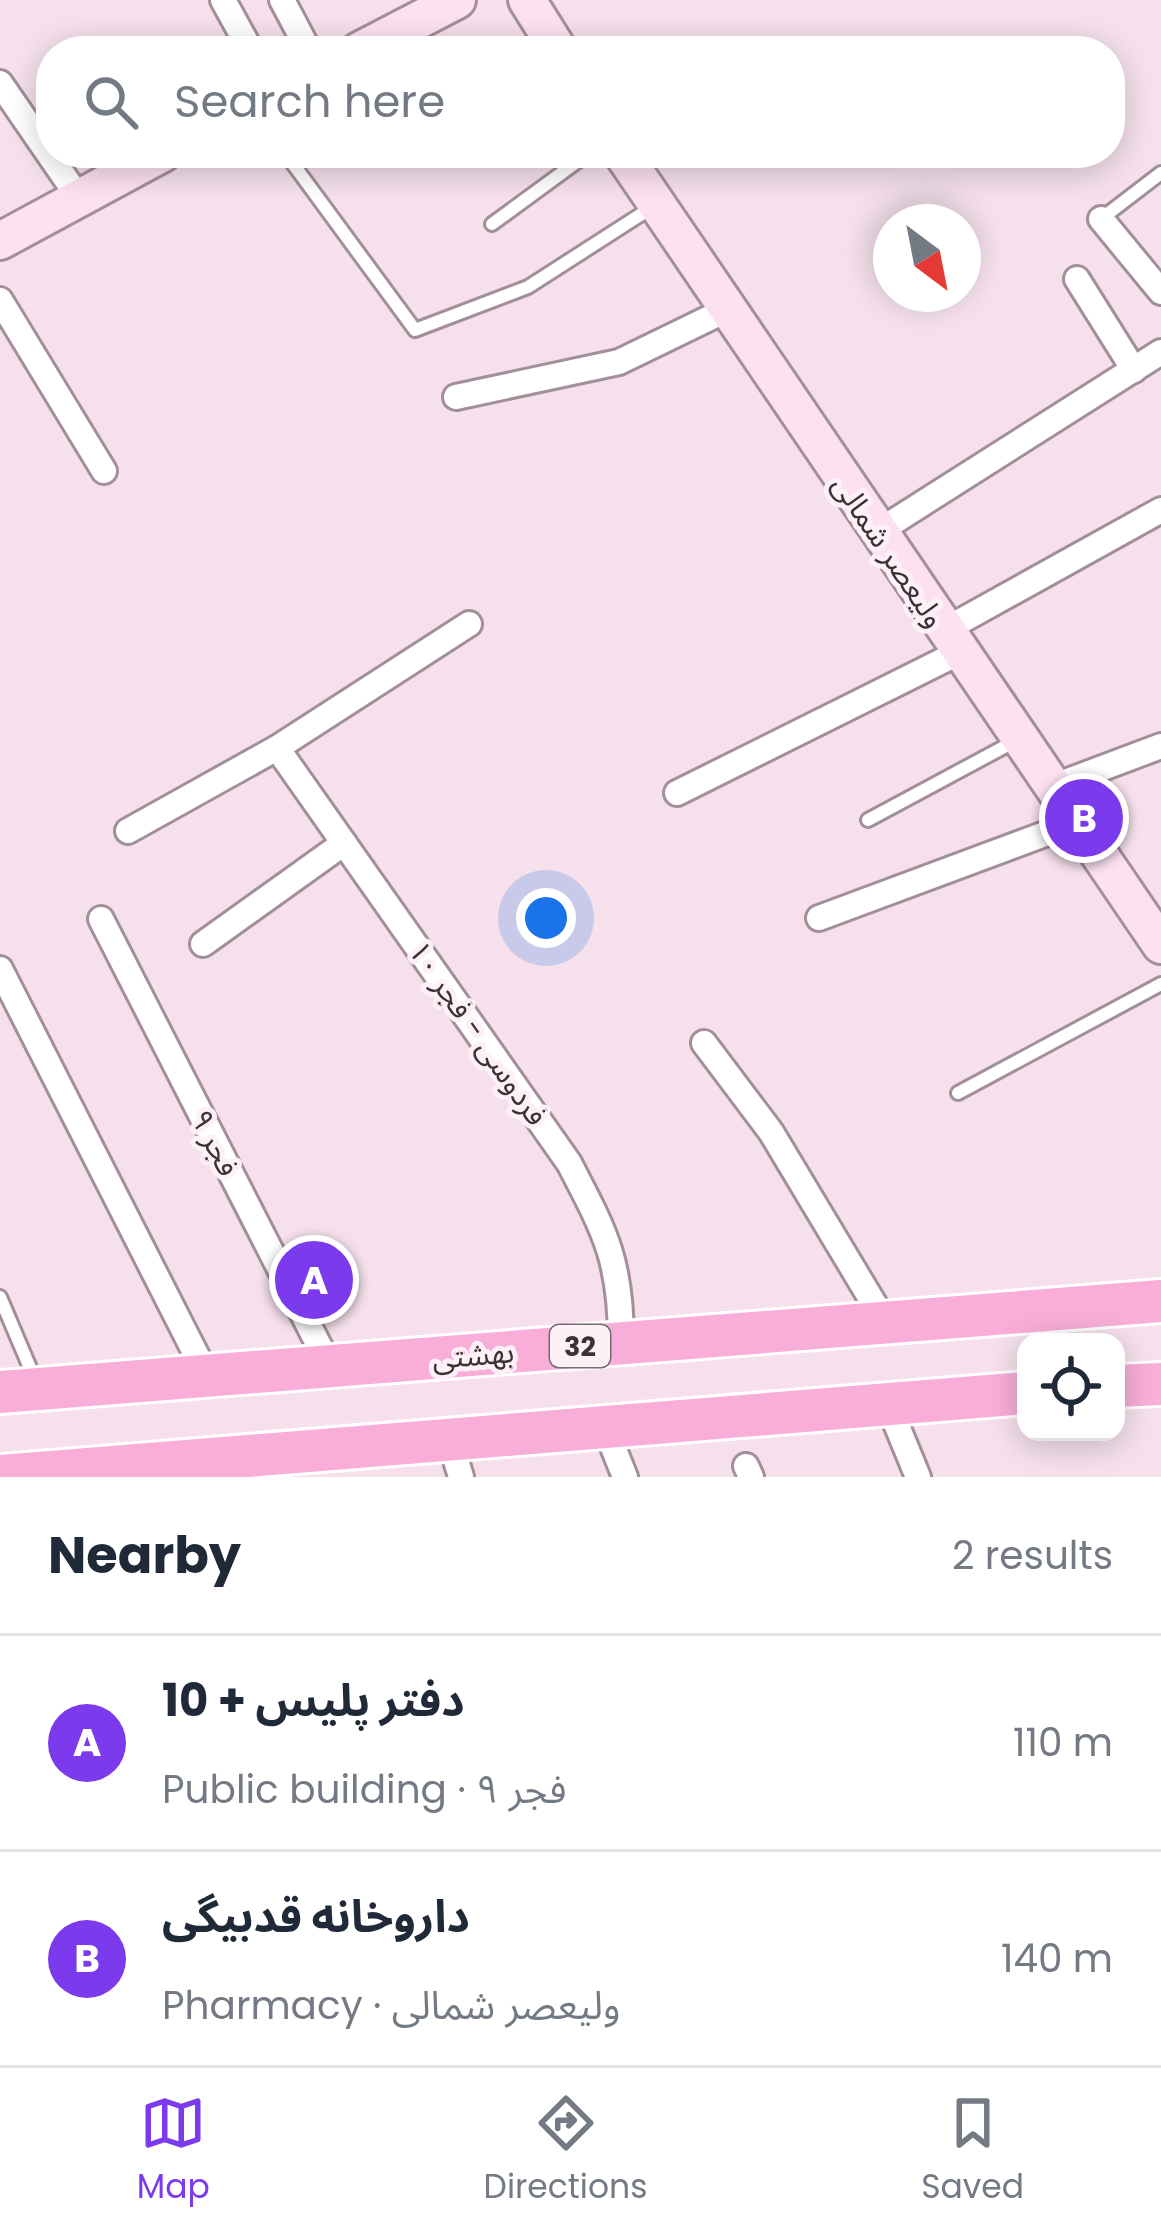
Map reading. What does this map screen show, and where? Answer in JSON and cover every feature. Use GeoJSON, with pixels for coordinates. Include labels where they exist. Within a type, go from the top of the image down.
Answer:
{"type":"FeatureCollection","features":[{"type":"Feature","properties":{"kind":"highway","name":"بهشتی"},"geometry":{"type":"LineString","coordinates":[[19,1391],[1161,1301]]}},
{"type":"Feature","properties":{"kind":"highway"},"geometry":{"type":"LineString","coordinates":[[7,1476],[455,1458],[605,1427],[1017,1395]]}},
{"type":"Feature","properties":{"kind":"main road"},"geometry":{"type":"LineString","coordinates":[[388,36],[457,0]]}},
{"type":"Feature","properties":{"kind":"main road"},"geometry":{"type":"LineString","coordinates":[[527,0],[550,36]]}},
{"type":"Feature","properties":{"kind":"main road"},"geometry":{"type":"LineString","coordinates":[[0,241],[135,168]]}},
{"type":"Feature","properties":{"kind":"main road","name":"ولیعصر شمالی"},"geometry":{"type":"LineString","coordinates":[[632,168],[1161,945]]}},
{"type":"Feature","properties":{"kind":"street"},"geometry":{"type":"LineString","coordinates":[[223,0],[243,36]]}},
{"type":"Feature","properties":{"kind":"street"},"geometry":{"type":"LineString","coordinates":[[282,0],[301,36]]}},
{"type":"Feature","properties":{"kind":"street"},"geometry":{"type":"LineString","coordinates":[[0,83],[36,135]]}},
{"type":"Feature","properties":{"kind":"street"},"geometry":{"type":"LineString","coordinates":[[58,168],[79,198]]}},
{"type":"Feature","properties":{"kind":"street"},"geometry":{"type":"LineString","coordinates":[[1101,219],[1161,292]]}},
{"type":"Feature","properties":{"kind":"street"},"geometry":{"type":"LineString","coordinates":[[1077,279],[1133,370]]}},
{"type":"Feature","properties":{"kind":"street"},"geometry":{"type":"LineString","coordinates":[[0,300],[104,471]]}},
{"type":"Feature","properties":{"kind":"street"},"geometry":{"type":"LineString","coordinates":[[456,397],[619,362],[726,310]]}},
{"type":"Feature","properties":{"kind":"street"},"geometry":{"type":"LineString","coordinates":[[876,532],[1161,352]]}},
{"type":"Feature","properties":{"kind":"street"},"geometry":{"type":"LineString","coordinates":[[677,793],[951,642],[1161,510]]}},
{"type":"Feature","properties":{"kind":"street"},"geometry":{"type":"LineString","coordinates":[[128,831],[277,748],[469,624]]}},
{"type":"Feature","properties":{"kind":"street"},"geometry":{"type":"LineString","coordinates":[[1052,787],[1161,746]]}},
{"type":"Feature","properties":{"kind":"street","name":"فردوسی - فجر ۱۰"},"geometry":{"type":"LineString","coordinates":[[277,748],[569,1163],[608,1237],[621,1280],[621,1342]]}},
{"type":"Feature","properties":{"kind":"street"},"geometry":{"type":"LineString","coordinates":[[819,918],[1077,822]]}},
{"type":"Feature","properties":{"kind":"street"},"geometry":{"type":"LineString","coordinates":[[203,944],[344,843]]}},
{"type":"Feature","properties":{"kind":"street","name":"فجر ۹"},"geometry":{"type":"LineString","coordinates":[[101,919],[330,1366]]}},
{"type":"Feature","properties":{"kind":"street"},"geometry":{"type":"LineString","coordinates":[[0,969],[207,1376]]}},
{"type":"Feature","properties":{"kind":"street"},"geometry":{"type":"LineString","coordinates":[[704,1042],[771,1132],[885,1322]]}},
{"type":"Feature","properties":{"kind":"street"},"geometry":{"type":"LineString","coordinates":[[888,1404],[918,1477]]}},
{"type":"Feature","properties":{"kind":"street"},"geometry":{"type":"LineString","coordinates":[[605,1427],[625,1477]]}},
{"type":"Feature","properties":{"kind":"lane"},"geometry":{"type":"LineString","coordinates":[[296,168],[415,330],[529,287],[656,206]]}},
{"type":"Feature","properties":{"kind":"lane"},"geometry":{"type":"LineString","coordinates":[[491,224],[568,168]]}},
{"type":"Feature","properties":{"kind":"lane"},"geometry":{"type":"LineString","coordinates":[[1101,219],[1161,173]]}},
{"type":"Feature","properties":{"kind":"lane"},"geometry":{"type":"LineString","coordinates":[[868,820],[1018,739]]}},
{"type":"Feature","properties":{"kind":"lane"},"geometry":{"type":"LineString","coordinates":[[958,1093],[1161,984]]}},
{"type":"Feature","properties":{"kind":"lane"},"geometry":{"type":"LineString","coordinates":[[0,1297],[19,1391]]}},
{"type":"Feature","properties":{"kind":"place","name":"داروخانه قدبیگی"},"geometry":{"type":"Point","coordinates":[1084,818]}},
{"type":"Feature","properties":{"kind":"place","name":"دفتر پلیس + 10"},"geometry":{"type":"Point","coordinates":[314,1280]}}]}
